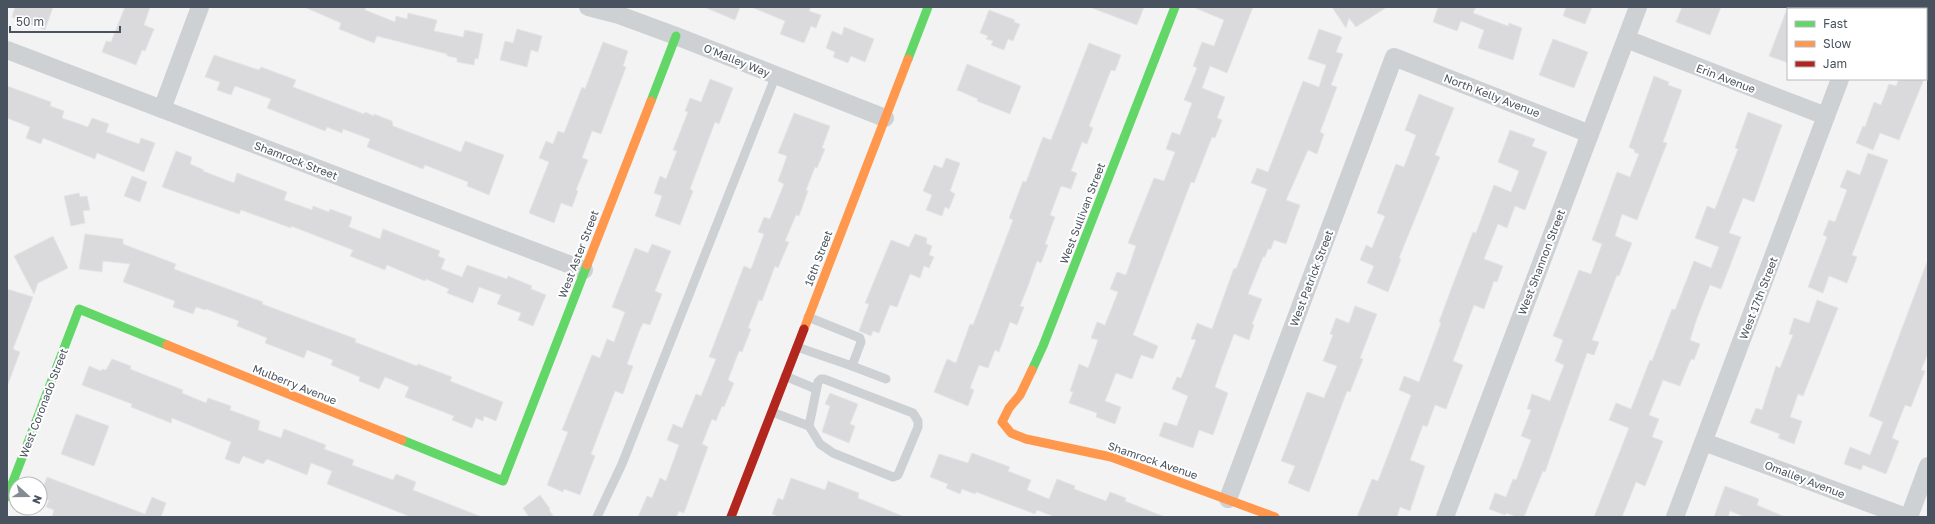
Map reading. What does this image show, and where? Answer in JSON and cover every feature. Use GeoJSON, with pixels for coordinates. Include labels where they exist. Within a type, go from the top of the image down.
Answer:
{"type":"FeatureCollection","features":[{"type":"Feature","properties":{"kind":"street"},"geometry":{"type":"LineString","coordinates":[[162,109],[200,7]]}},
{"type":"Feature","properties":{"kind":"street","name":"O'Malley Way"},"geometry":{"type":"LineString","coordinates":[[588,7],[620,15],[885,118]]}},
{"type":"Feature","properties":{"kind":"street","name":"16th Street"},"geometry":{"type":"LineString","coordinates":[[731,517],[928,7]]}},
{"type":"Feature","properties":{"kind":"street","name":"West Sullivan Street"},"geometry":{"type":"LineString","coordinates":[[1002,422],[1009,408],[1020,395],[1043,346],[1175,7]]}},
{"type":"Feature","properties":{"kind":"street","name":"West Shannon Street"},"geometry":{"type":"LineString","coordinates":[[1445,517],[1638,7]]}},
{"type":"Feature","properties":{"kind":"street","name":"West Aster Street"},"geometry":{"type":"LineString","coordinates":[[503,481],[676,36]]}},
{"type":"Feature","properties":{"kind":"street","name":"Erin Avenue"},"geometry":{"type":"LineString","coordinates":[[1626,39],[1826,116]]}},
{"type":"Feature","properties":{"kind":"street","name":"Shamrock Street"},"geometry":{"type":"LineString","coordinates":[[7,50],[584,270]]}},
{"type":"Feature","properties":{"kind":"street","name":"North Kelly Avenue"},"geometry":{"type":"LineString","coordinates":[[1394,57],[1590,134]]}},
{"type":"Feature","properties":{"kind":"street","name":"West Patrick Street"},"geometry":{"type":"LineString","coordinates":[[1228,499],[1394,57]]}},
{"type":"Feature","properties":{"kind":"street","name":"West 17th Street"},"geometry":{"type":"LineString","coordinates":[[1675,517],[1840,80]]}},
{"type":"Feature","properties":{"kind":"street","name":"Mulberry Avenue"},"geometry":{"type":"LineString","coordinates":[[79,309],[503,481]]}},
{"type":"Feature","properties":{"kind":"street","name":"West Coronado Street"},"geometry":{"type":"LineString","coordinates":[[7,497],[79,309]]}},
{"type":"Feature","properties":{"kind":"street","name":"Shamrock Avenue"},"geometry":{"type":"LineString","coordinates":[[1002,422],[1011,433],[1026,439],[1110,457],[1275,517]]}},
{"type":"Feature","properties":{"kind":"street","name":"Omalley Avenue"},"geometry":{"type":"LineString","coordinates":[[1704,442],[1906,517]]}},
{"type":"Feature","properties":{"kind":"street"},"geometry":{"type":"LineString","coordinates":[[1909,517],[1928,466]]}},
{"type":"Feature","properties":{"kind":"lane"},"geometry":{"type":"LineString","coordinates":[[597,517],[622,464],[776,75]]}},
{"type":"Feature","properties":{"kind":"lane"},"geometry":{"type":"LineString","coordinates":[[808,317],[860,338],[861,342],[852,366]]}},
{"type":"Feature","properties":{"kind":"lane"},"geometry":{"type":"LineString","coordinates":[[797,347],[886,378]]}},
{"type":"Feature","properties":{"kind":"lane"},"geometry":{"type":"LineString","coordinates":[[785,376],[816,389]]}},
{"type":"Feature","properties":{"kind":"lane"},"geometry":{"type":"LineString","coordinates":[[772,412],[809,426],[820,444],[832,453],[893,477],[898,475],[918,427],[918,421],[913,413],[821,379],[818,382],[816,389],[809,426]]}},
{"type":"Feature","properties":{"kind":"building"},"geometry":{"type":"Polygon","coordinates":[[[15,7],[53,7],[45,30],[12,17],[15,7]]]}},
{"type":"Feature","properties":{"kind":"building"},"geometry":{"type":"Polygon","coordinates":[[[125,7],[150,7],[144,25],[154,29],[145,51],[142,50],[136,65],[102,52],[106,41],[111,42],[125,7]]]}},
{"type":"Feature","properties":{"kind":"building"},"geometry":{"type":"Polygon","coordinates":[[[304,7],[366,7],[365,10],[395,22],[396,16],[407,19],[408,13],[437,20],[434,31],[463,37],[465,30],[483,34],[478,59],[475,58],[474,65],[457,62],[457,58],[447,56],[447,54],[377,36],[374,43],[339,29],[341,23],[304,7]]]}},
{"type":"Feature","properties":{"kind":"building"},"geometry":{"type":"Polygon","coordinates":[[[704,7],[740,7],[735,20],[704,7]]]}},
{"type":"Feature","properties":{"kind":"building"},"geometry":{"type":"Polygon","coordinates":[[[751,7],[811,7],[809,11],[821,15],[816,28],[811,26],[804,43],[780,34],[785,21],[751,7]]]}},
{"type":"Feature","properties":{"kind":"building"},"geometry":{"type":"Polygon","coordinates":[[[1092,7],[1144,7],[1137,25],[1092,7]]]}},
{"type":"Feature","properties":{"kind":"building"},"geometry":{"type":"Polygon","coordinates":[[[1193,7],[1253,7],[1227,73],[1210,66],[1202,88],[1225,97],[1217,118],[1222,120],[1215,138],[1212,137],[1194,183],[1191,182],[1133,335],[1158,346],[1153,359],[1141,355],[1132,379],[1116,373],[1105,401],[1121,407],[1115,424],[1096,417],[1097,413],[1069,403],[1073,392],[1070,391],[1079,364],[1088,368],[1098,340],[1091,338],[1097,322],[1105,325],[1118,292],[1110,289],[1117,272],[1126,275],[1136,246],[1128,243],[1154,178],[1164,181],[1175,152],[1166,149],[1172,132],[1180,135],[1192,103],[1184,100],[1197,68],[1193,66],[1202,42],[1214,46],[1224,20],[1193,7]]]}},
{"type":"Feature","properties":{"kind":"building"},"geometry":{"type":"Polygon","coordinates":[[[1332,7],[1387,7],[1356,27],[1349,18],[1346,28],[1332,7]]]}},
{"type":"Feature","properties":{"kind":"building"},"geometry":{"type":"Polygon","coordinates":[[[1438,7],[1476,7],[1473,13],[1508,26],[1509,23],[1522,28],[1513,60],[1478,48],[1484,30],[1461,21],[1457,31],[1433,22],[1438,7]]]}},
{"type":"Feature","properties":{"kind":"building"},"geometry":{"type":"Polygon","coordinates":[[[1566,7],[1592,7],[1585,24],[1563,16],[1566,7]]]}},
{"type":"Feature","properties":{"kind":"building"},"geometry":{"type":"Polygon","coordinates":[[[1682,7],[1721,7],[1710,35],[1676,22],[1682,7]]]}},
{"type":"Feature","properties":{"kind":"building"},"geometry":{"type":"Polygon","coordinates":[[[1787,9],[1787,63],[1769,56],[1787,9]]]}},
{"type":"Feature","properties":{"kind":"building"},"geometry":{"type":"Polygon","coordinates":[[[989,10],[1015,20],[1014,22],[1020,24],[1013,41],[1008,39],[1004,50],[991,45],[993,41],[986,39],[988,36],[980,33],[989,10]]]}},
{"type":"Feature","properties":{"kind":"building"},"geometry":{"type":"Polygon","coordinates":[[[844,27],[874,39],[865,62],[851,56],[848,63],[833,57],[835,52],[826,48],[832,31],[842,35],[844,27]]]}},
{"type":"Feature","properties":{"kind":"building"},"geometry":{"type":"Polygon","coordinates":[[[517,29],[542,36],[538,52],[531,50],[527,67],[500,60],[505,41],[513,43],[517,29]]]}},
{"type":"Feature","properties":{"kind":"building"},"geometry":{"type":"Polygon","coordinates":[[[1319,29],[1342,37],[1336,52],[1343,54],[1331,85],[1337,87],[1320,132],[1324,134],[1317,154],[1308,150],[1286,200],[1300,205],[1286,244],[1274,240],[1271,249],[1268,249],[1265,257],[1263,257],[1248,294],[1262,299],[1252,324],[1254,325],[1249,340],[1234,334],[1221,369],[1215,387],[1228,393],[1213,435],[1199,430],[1193,448],[1159,436],[1164,422],[1177,426],[1188,396],[1172,389],[1177,377],[1181,378],[1196,340],[1191,339],[1197,323],[1212,329],[1234,268],[1236,269],[1267,189],[1251,183],[1257,168],[1268,172],[1303,81],[1319,87],[1326,65],[1308,59],[1319,29]]]}},
{"type":"Feature","properties":{"kind":"building"},"geometry":{"type":"Polygon","coordinates":[[[1553,39],[1588,52],[1574,88],[1539,75],[1553,39]]]}},
{"type":"Feature","properties":{"kind":"building"},"geometry":{"type":"Polygon","coordinates":[[[603,42],[628,51],[623,66],[626,67],[601,134],[592,131],[582,158],[588,160],[576,190],[578,191],[572,207],[561,203],[554,223],[529,213],[549,162],[539,158],[546,141],[553,144],[558,131],[564,133],[582,87],[585,89],[603,42]]]}},
{"type":"Feature","properties":{"kind":"building"},"geometry":{"type":"Polygon","coordinates":[[[1089,43],[1121,55],[1115,71],[1111,70],[1089,126],[1093,128],[1087,144],[1082,142],[1071,171],[1077,173],[1071,189],[1061,186],[1050,215],[1055,217],[1045,244],[1048,245],[1041,263],[1037,261],[1020,306],[1024,307],[1017,325],[1010,322],[999,352],[995,350],[988,368],[979,365],[970,388],[974,390],[968,406],[934,392],[947,359],[956,363],[970,324],[973,325],[1013,220],[1009,218],[1023,181],[1026,182],[1043,137],[1051,140],[1089,43]]]}},
{"type":"Feature","properties":{"kind":"building"},"geometry":{"type":"Polygon","coordinates":[[[214,55],[259,70],[261,67],[296,80],[293,87],[364,114],[365,112],[374,116],[374,114],[392,121],[393,126],[461,152],[465,141],[504,155],[489,195],[467,186],[468,182],[425,165],[423,169],[367,147],[370,139],[343,129],[342,133],[327,127],[325,131],[267,108],[271,99],[235,86],[231,95],[217,90],[220,82],[205,77],[214,55]]]}},
{"type":"Feature","properties":{"kind":"building"},"geometry":{"type":"Polygon","coordinates":[[[967,64],[1021,86],[1010,114],[977,101],[978,99],[957,90],[967,64]]]}},
{"type":"Feature","properties":{"kind":"building"},"geometry":{"type":"Polygon","coordinates":[[[1654,76],[1669,82],[1668,85],[1682,90],[1663,142],[1667,143],[1637,220],[1622,214],[1615,236],[1632,243],[1619,276],[1617,275],[1592,340],[1599,342],[1594,355],[1587,353],[1545,472],[1543,471],[1524,517],[1517,517],[1506,513],[1505,515],[1489,509],[1495,493],[1506,497],[1513,479],[1516,480],[1531,440],[1521,436],[1531,410],[1527,409],[1532,394],[1550,401],[1564,365],[1555,361],[1563,340],[1553,336],[1579,270],[1591,274],[1602,244],[1592,240],[1617,172],[1630,177],[1639,154],[1634,152],[1635,150],[1629,147],[1654,76]]]}},
{"type":"Feature","properties":{"kind":"building"},"geometry":{"type":"Polygon","coordinates":[[[710,79],[733,88],[719,124],[715,122],[690,189],[693,191],[680,225],[655,216],[662,196],[654,193],[660,176],[666,179],[677,151],[673,150],[688,112],[685,111],[690,98],[701,102],[710,79]]]}},
{"type":"Feature","properties":{"kind":"building"},"geometry":{"type":"Polygon","coordinates":[[[1899,80],[1924,80],[1899,140],[1880,133],[1873,150],[1856,143],[1863,126],[1865,127],[1874,102],[1881,105],[1889,84],[1896,86],[1899,80]]]}},
{"type":"Feature","properties":{"kind":"building"},"geometry":{"type":"Polygon","coordinates":[[[7,86],[51,102],[50,106],[64,111],[62,118],[88,127],[92,118],[109,124],[106,132],[139,144],[141,138],[155,143],[144,172],[97,153],[95,159],[43,138],[41,144],[26,138],[30,127],[7,118],[7,86]]]}},
{"type":"Feature","properties":{"kind":"building"},"geometry":{"type":"Polygon","coordinates":[[[1419,94],[1454,108],[1435,155],[1440,157],[1399,258],[1401,259],[1388,292],[1367,283],[1374,266],[1360,260],[1366,245],[1372,248],[1385,216],[1377,213],[1396,164],[1404,167],[1416,135],[1405,130],[1419,94]]]}},
{"type":"Feature","properties":{"kind":"building"},"geometry":{"type":"Polygon","coordinates":[[[1748,112],[1782,125],[1754,202],[1743,198],[1729,233],[1741,237],[1721,289],[1710,285],[1697,318],[1690,340],[1700,344],[1694,360],[1691,359],[1680,386],[1663,380],[1649,415],[1659,419],[1652,437],[1663,441],[1645,486],[1636,482],[1622,517],[1594,517],[1629,428],[1609,420],[1616,403],[1631,409],[1650,360],[1652,361],[1672,309],[1675,310],[1694,261],[1711,268],[1719,247],[1695,238],[1707,206],[1715,209],[1738,149],[1735,148],[1748,112]]]}},
{"type":"Feature","properties":{"kind":"building"},"geometry":{"type":"Polygon","coordinates":[[[794,113],[830,126],[822,148],[825,149],[817,168],[815,167],[806,190],[808,191],[799,216],[796,215],[785,241],[789,242],[778,268],[775,266],[762,301],[759,300],[748,328],[751,329],[742,352],[739,351],[728,380],[734,383],[724,407],[722,406],[716,421],[712,419],[702,444],[708,447],[684,513],[679,511],[676,517],[638,517],[647,496],[652,498],[660,478],[666,481],[679,445],[667,440],[673,424],[682,428],[696,394],[701,396],[716,359],[709,357],[744,266],[751,269],[764,234],[758,232],[764,217],[770,219],[784,184],[778,181],[787,156],[778,153],[794,113]]]}},
{"type":"Feature","properties":{"kind":"building"},"geometry":{"type":"Polygon","coordinates":[[[1510,130],[1535,139],[1532,146],[1547,152],[1525,210],[1515,206],[1507,228],[1498,224],[1484,259],[1503,266],[1497,282],[1494,281],[1484,309],[1474,305],[1453,361],[1463,365],[1446,409],[1435,405],[1427,427],[1423,425],[1410,460],[1425,466],[1410,511],[1400,507],[1397,517],[1357,517],[1372,479],[1378,481],[1411,395],[1399,390],[1404,376],[1419,382],[1441,323],[1439,322],[1453,284],[1473,232],[1476,233],[1494,185],[1511,192],[1519,171],[1498,162],[1510,130]]]}},
{"type":"Feature","properties":{"kind":"building"},"geometry":{"type":"Polygon","coordinates":[[[176,151],[192,157],[190,164],[204,170],[203,171],[234,183],[237,173],[287,192],[284,200],[312,210],[313,206],[329,212],[330,209],[352,217],[349,227],[380,239],[383,229],[440,251],[438,256],[445,259],[441,269],[462,277],[467,265],[507,279],[508,276],[532,286],[531,289],[546,295],[533,326],[518,320],[521,313],[497,304],[501,295],[479,287],[473,303],[447,293],[449,289],[426,279],[425,281],[387,265],[385,270],[350,256],[353,250],[291,226],[291,228],[241,210],[239,214],[162,187],[176,151]]]}},
{"type":"Feature","properties":{"kind":"building"},"geometry":{"type":"Polygon","coordinates":[[[1868,153],[1888,160],[1852,255],[1857,257],[1847,283],[1829,276],[1823,293],[1808,287],[1827,237],[1823,235],[1829,220],[1835,222],[1847,190],[1840,187],[1847,170],[1860,175],[1868,153]]]}},
{"type":"Feature","properties":{"kind":"building"},"geometry":{"type":"Polygon","coordinates":[[[946,158],[960,163],[950,191],[955,194],[949,209],[945,207],[942,216],[926,210],[932,195],[923,191],[934,165],[942,168],[946,158]]]}},
{"type":"Feature","properties":{"kind":"building"},"geometry":{"type":"Polygon","coordinates":[[[132,176],[147,182],[140,202],[124,196],[132,176]]]}},
{"type":"Feature","properties":{"kind":"building"},"geometry":{"type":"Polygon","coordinates":[[[79,193],[80,197],[87,196],[90,210],[83,211],[85,223],[71,226],[64,196],[79,193]]]}},
{"type":"Feature","properties":{"kind":"building"},"geometry":{"type":"Polygon","coordinates":[[[85,234],[123,239],[123,244],[176,264],[174,269],[356,339],[355,342],[417,366],[418,364],[452,377],[450,381],[503,402],[496,421],[484,416],[483,421],[476,418],[472,428],[452,420],[454,416],[405,397],[409,387],[385,377],[379,389],[359,381],[360,377],[331,365],[333,360],[307,350],[304,358],[265,343],[267,338],[237,326],[239,321],[206,309],[196,307],[193,314],[173,307],[175,301],[123,282],[130,264],[103,261],[102,272],[79,269],[85,234]]]}},
{"type":"Feature","properties":{"kind":"building"},"geometry":{"type":"Polygon","coordinates":[[[915,234],[927,238],[926,243],[932,246],[929,255],[934,257],[929,268],[924,266],[920,278],[910,274],[897,307],[890,305],[879,333],[873,331],[871,336],[859,331],[869,304],[865,303],[891,240],[909,247],[915,234]]]}},
{"type":"Feature","properties":{"kind":"building"},"geometry":{"type":"Polygon","coordinates":[[[53,236],[68,268],[38,283],[34,294],[14,256],[53,236]]]}},
{"type":"Feature","properties":{"kind":"building"},"geometry":{"type":"Polygon","coordinates":[[[652,244],[671,251],[655,291],[662,294],[650,325],[643,323],[640,329],[627,364],[633,366],[623,394],[615,391],[591,454],[595,456],[580,495],[564,489],[563,492],[547,485],[568,432],[562,430],[592,355],[600,358],[607,339],[614,342],[625,312],[612,307],[635,248],[648,253],[652,244]]]}},
{"type":"Feature","properties":{"kind":"building"},"geometry":{"type":"Polygon","coordinates":[[[1927,262],[1928,353],[1921,370],[1925,371],[1911,407],[1905,405],[1892,438],[1899,441],[1886,474],[1863,465],[1861,470],[1844,464],[1850,447],[1870,455],[1883,422],[1869,416],[1927,262]]]}},
{"type":"Feature","properties":{"kind":"building"},"geometry":{"type":"Polygon","coordinates":[[[7,289],[33,297],[13,349],[20,352],[8,384],[7,384],[7,289]]]}},
{"type":"Feature","properties":{"kind":"building"},"geometry":{"type":"Polygon","coordinates":[[[1817,300],[1838,308],[1803,396],[1798,394],[1790,417],[1802,421],[1794,444],[1778,438],[1780,434],[1750,423],[1756,408],[1762,410],[1776,366],[1780,368],[1793,335],[1789,334],[1794,318],[1809,323],[1817,300]]]}},
{"type":"Feature","properties":{"kind":"building"},"geometry":{"type":"Polygon","coordinates":[[[1355,306],[1377,314],[1360,358],[1363,359],[1350,392],[1347,391],[1309,492],[1288,483],[1295,466],[1281,461],[1307,392],[1324,398],[1337,366],[1323,361],[1333,335],[1330,334],[1336,318],[1349,323],[1355,306]]]}},
{"type":"Feature","properties":{"kind":"building"},"geometry":{"type":"Polygon","coordinates":[[[112,359],[131,366],[130,369],[183,390],[182,393],[206,403],[208,398],[231,406],[230,410],[260,421],[258,430],[281,438],[284,429],[326,445],[324,449],[354,460],[352,465],[393,480],[396,474],[416,482],[413,490],[482,517],[411,517],[327,484],[332,471],[311,463],[307,475],[267,459],[263,464],[243,456],[239,464],[225,459],[231,442],[172,418],[171,423],[131,407],[132,404],[82,385],[89,366],[101,371],[102,369],[106,370],[112,359]]]}},
{"type":"Feature","properties":{"kind":"building"},"geometry":{"type":"Polygon","coordinates":[[[830,393],[858,404],[850,424],[855,426],[849,443],[822,432],[830,406],[825,404],[830,393]]]}},
{"type":"Feature","properties":{"kind":"building"},"geometry":{"type":"Polygon","coordinates":[[[76,414],[109,426],[94,466],[61,454],[76,414]]]}},
{"type":"Feature","properties":{"kind":"building"},"geometry":{"type":"Polygon","coordinates":[[[972,453],[1010,467],[1008,471],[1031,480],[1027,490],[1049,499],[1057,479],[1075,486],[1074,489],[1106,501],[1110,492],[1126,498],[1125,501],[1165,517],[1055,517],[1037,510],[1035,514],[976,492],[975,494],[962,489],[960,494],[946,488],[948,484],[930,477],[939,454],[968,463],[972,453]]]}},
{"type":"Feature","properties":{"kind":"building"},"geometry":{"type":"Polygon","coordinates":[[[48,477],[145,514],[152,497],[166,503],[161,517],[52,517],[54,510],[48,508],[48,477]]]}},
{"type":"Feature","properties":{"kind":"building"},"geometry":{"type":"Polygon","coordinates":[[[791,478],[825,490],[828,481],[859,493],[858,498],[905,517],[779,517],[772,514],[778,498],[783,500],[791,478]]]}},
{"type":"Feature","properties":{"kind":"building"},"geometry":{"type":"Polygon","coordinates":[[[1725,486],[1759,499],[1757,505],[1785,517],[1745,517],[1730,511],[1728,517],[1714,517],[1725,486]]]}},
{"type":"Feature","properties":{"kind":"building"},"geometry":{"type":"Polygon","coordinates":[[[540,495],[554,517],[529,517],[523,508],[540,495]]]}},
{"type":"Feature","properties":{"kind":"traffic: fast"},"geometry":{"type":"LineString","coordinates":[[908,59],[928,7]]}},
{"type":"Feature","properties":{"kind":"traffic: fast"},"geometry":{"type":"LineString","coordinates":[[1032,370],[1043,346],[1175,7]]}},
{"type":"Feature","properties":{"kind":"traffic: fast"},"geometry":{"type":"LineString","coordinates":[[651,101],[676,36]]}},
{"type":"Feature","properties":{"kind":"traffic: fast"},"geometry":{"type":"LineString","coordinates":[[402,440],[503,481],[587,265]]}},
{"type":"Feature","properties":{"kind":"traffic: fast"},"geometry":{"type":"LineString","coordinates":[[7,497],[79,309],[167,345]]}},
{"type":"Feature","properties":{"kind":"traffic: slow"},"geometry":{"type":"LineString","coordinates":[[804,329],[908,59]]}},
{"type":"Feature","properties":{"kind":"traffic: slow"},"geometry":{"type":"LineString","coordinates":[[587,265],[651,101]]}},
{"type":"Feature","properties":{"kind":"traffic: slow"},"geometry":{"type":"LineString","coordinates":[[167,345],[402,440]]}},
{"type":"Feature","properties":{"kind":"traffic: slow"},"geometry":{"type":"LineString","coordinates":[[1032,370],[1020,395],[1009,408],[1002,422],[1011,433],[1026,439],[1111,457],[1275,517]]}},
{"type":"Feature","properties":{"kind":"traffic: jam"},"geometry":{"type":"LineString","coordinates":[[731,517],[804,329]]}}]}
